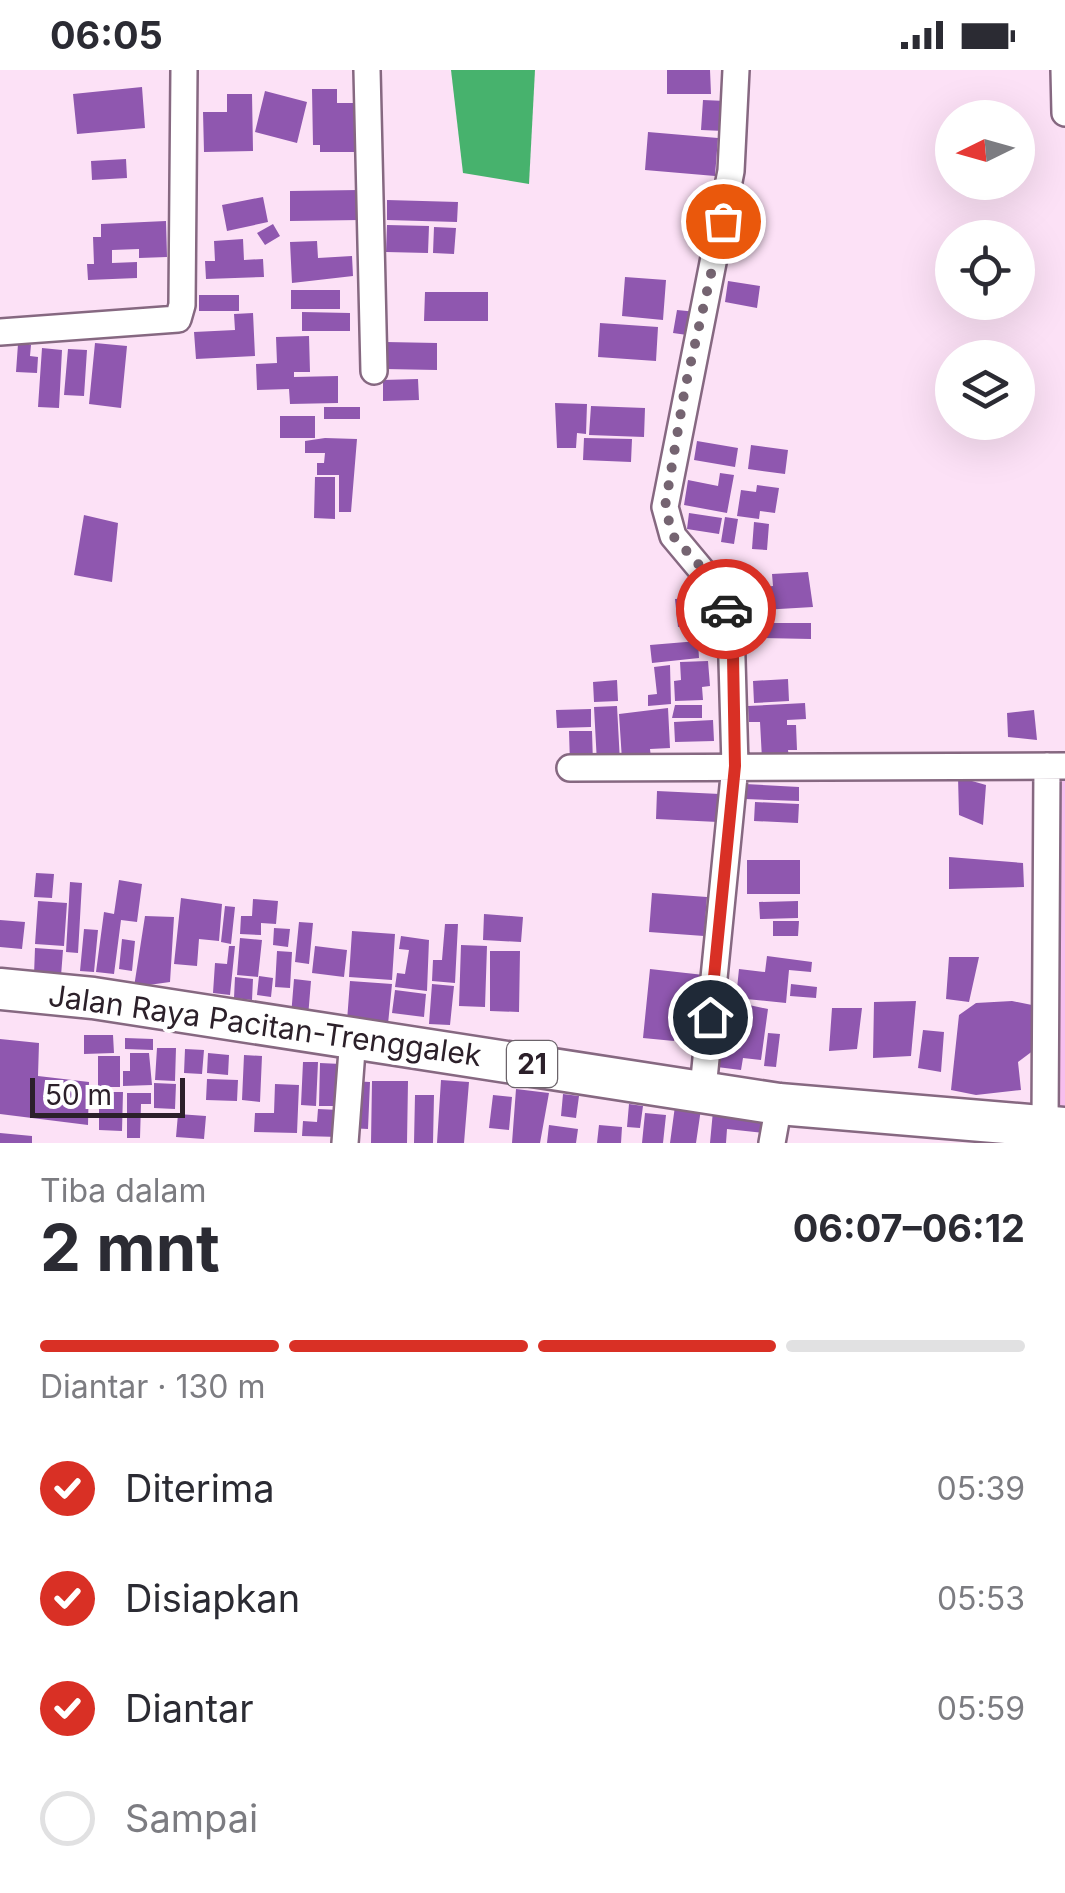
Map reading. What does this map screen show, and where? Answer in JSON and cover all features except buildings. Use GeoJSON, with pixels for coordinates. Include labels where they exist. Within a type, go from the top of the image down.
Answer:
{"type":"FeatureCollection","features":[{"type":"Feature","properties":{"kind":"highway","name":"Jalan Raya Pacitan-Trenggalek"},"geometry":{"type":"LineString","coordinates":[[0,989],[93,998],[703,1089],[775,1124],[1055,1127]]}},
{"type":"Feature","properties":{"kind":"street"},"geometry":{"type":"LineString","coordinates":[[0,332],[178,319],[182,305],[184,70]]}},
{"type":"Feature","properties":{"kind":"street"},"geometry":{"type":"LineString","coordinates":[[367,70],[374,370]]}},
{"type":"Feature","properties":{"kind":"street"},"geometry":{"type":"LineString","coordinates":[[703,1089],[735,766],[731,626],[719,591],[673,536],[665,507],[728,188],[736,70]]}},
{"type":"Feature","properties":{"kind":"street"},"geometry":{"type":"LineString","coordinates":[[1064,70],[1065,113]]}},
{"type":"Feature","properties":{"kind":"street"},"geometry":{"type":"LineString","coordinates":[[570,768],[1056,766],[1055,1127]]}},
{"type":"Feature","properties":{"kind":"street"},"geometry":{"type":"LineString","coordinates":[[345,1143],[353,1037]]}},
{"type":"Feature","properties":{"kind":"shaded area"},"geometry":{"type":"Polygon","coordinates":[[[451,70],[535,70],[529,184],[463,173],[451,70]]]}},
{"type":"Feature","properties":{"kind":"shaded area"},"geometry":{"type":"Polygon","coordinates":[[[1052,772],[1065,773],[1065,1128],[1045,1126],[1052,772]]]}},
{"type":"Feature","properties":{"kind":"way so far"},"geometry":{"type":"LineString","coordinates":[[723,221],[685,388],[665,507],[673,536],[709,576],[726,609]]}},
{"type":"Feature","properties":{"kind":"route"},"geometry":{"type":"LineString","coordinates":[[710,1017],[735,766],[733,656],[726,609]]}}]}
